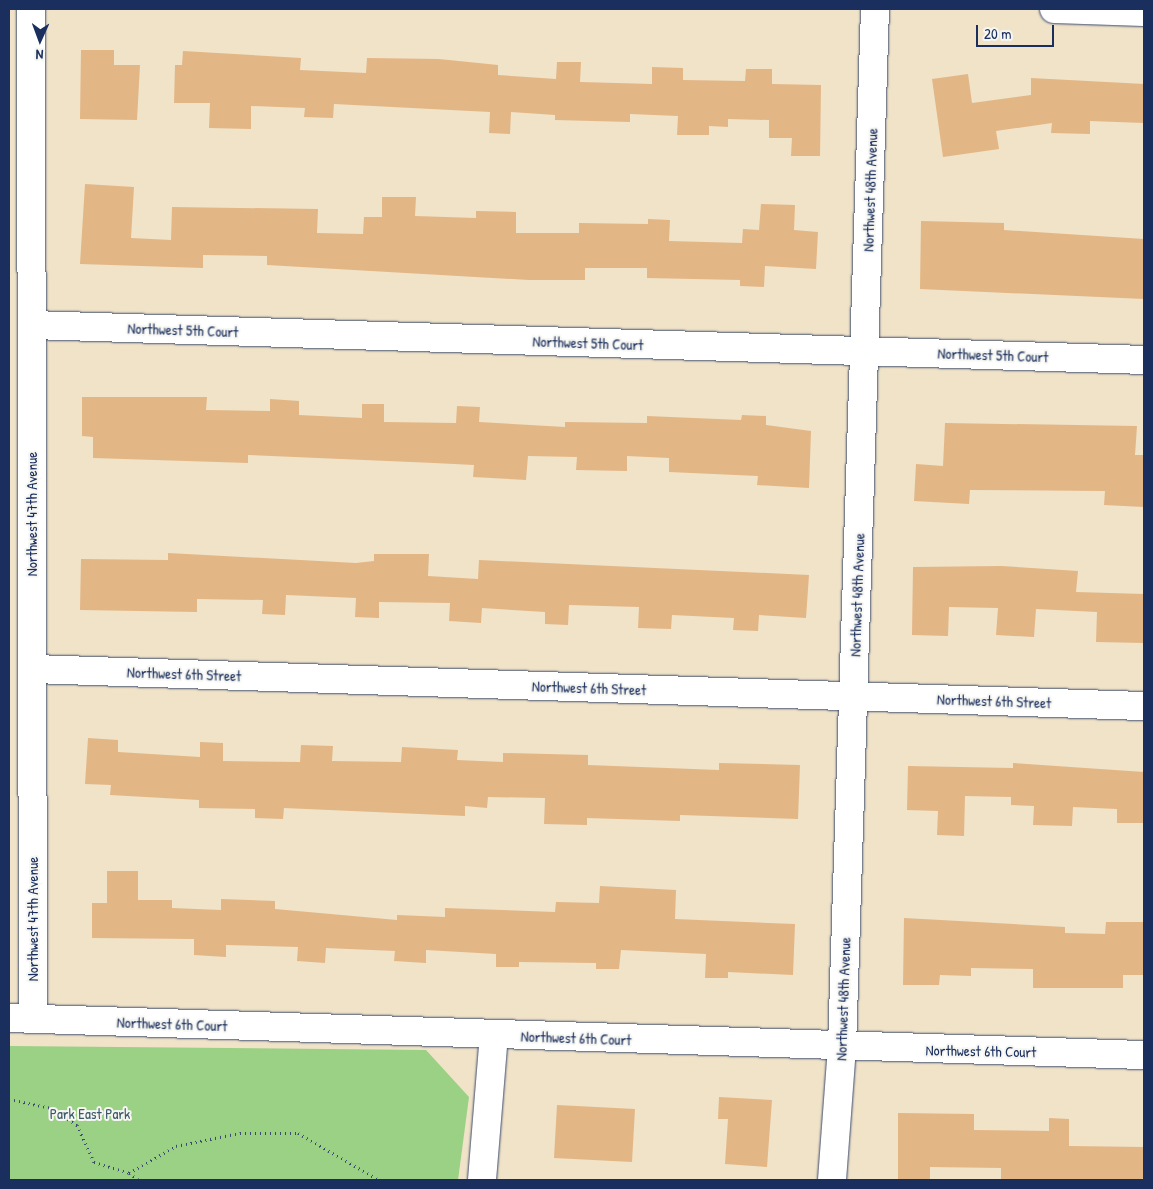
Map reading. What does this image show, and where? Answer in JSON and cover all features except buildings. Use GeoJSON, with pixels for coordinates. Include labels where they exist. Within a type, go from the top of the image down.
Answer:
{"type":"FeatureCollection","features":[{"type":"Feature","properties":{"kind":"street","name":"Northwest 47th Avenue"},"geometry":{"type":"LineString","coordinates":[[21,1019],[33,669],[31,9]]}},
{"type":"Feature","properties":{"kind":"street","name":"Northwest 48th Avenue"},"geometry":{"type":"LineString","coordinates":[[832,1180],[842,1047],[875,9]]}},
{"type":"Feature","properties":{"kind":"street"},"geometry":{"type":"LineString","coordinates":[[1054,9],[1144,12]]}},
{"type":"Feature","properties":{"kind":"street","name":"Northwest 5th Court"},"geometry":{"type":"LineString","coordinates":[[32,326],[1144,360]]}},
{"type":"Feature","properties":{"kind":"street","name":"Northwest 6th Street"},"geometry":{"type":"LineString","coordinates":[[33,669],[1144,706]]}},
{"type":"Feature","properties":{"kind":"street","name":"Northwest 6th Court"},"geometry":{"type":"LineString","coordinates":[[21,1019],[842,1047],[1144,1055]]}},
{"type":"Feature","properties":{"kind":"street"},"geometry":{"type":"LineString","coordinates":[[482,1180],[494,1035]]}},
{"type":"Feature","properties":{"kind":"path"},"geometry":{"type":"LineString","coordinates":[[9,1100],[51,1108],[76,1125],[94,1162],[129,1172],[139,1180]]}},
{"type":"Feature","properties":{"kind":"path"},"geometry":{"type":"LineString","coordinates":[[129,1172],[176,1146],[240,1133],[298,1133],[379,1180]]}},
{"type":"Feature","properties":{"kind":"green space","name":"Park East Park"},"geometry":{"type":"Polygon","coordinates":[[[9,1046],[426,1050],[469,1097],[458,1180],[9,1180],[9,1046]]]}}]}
